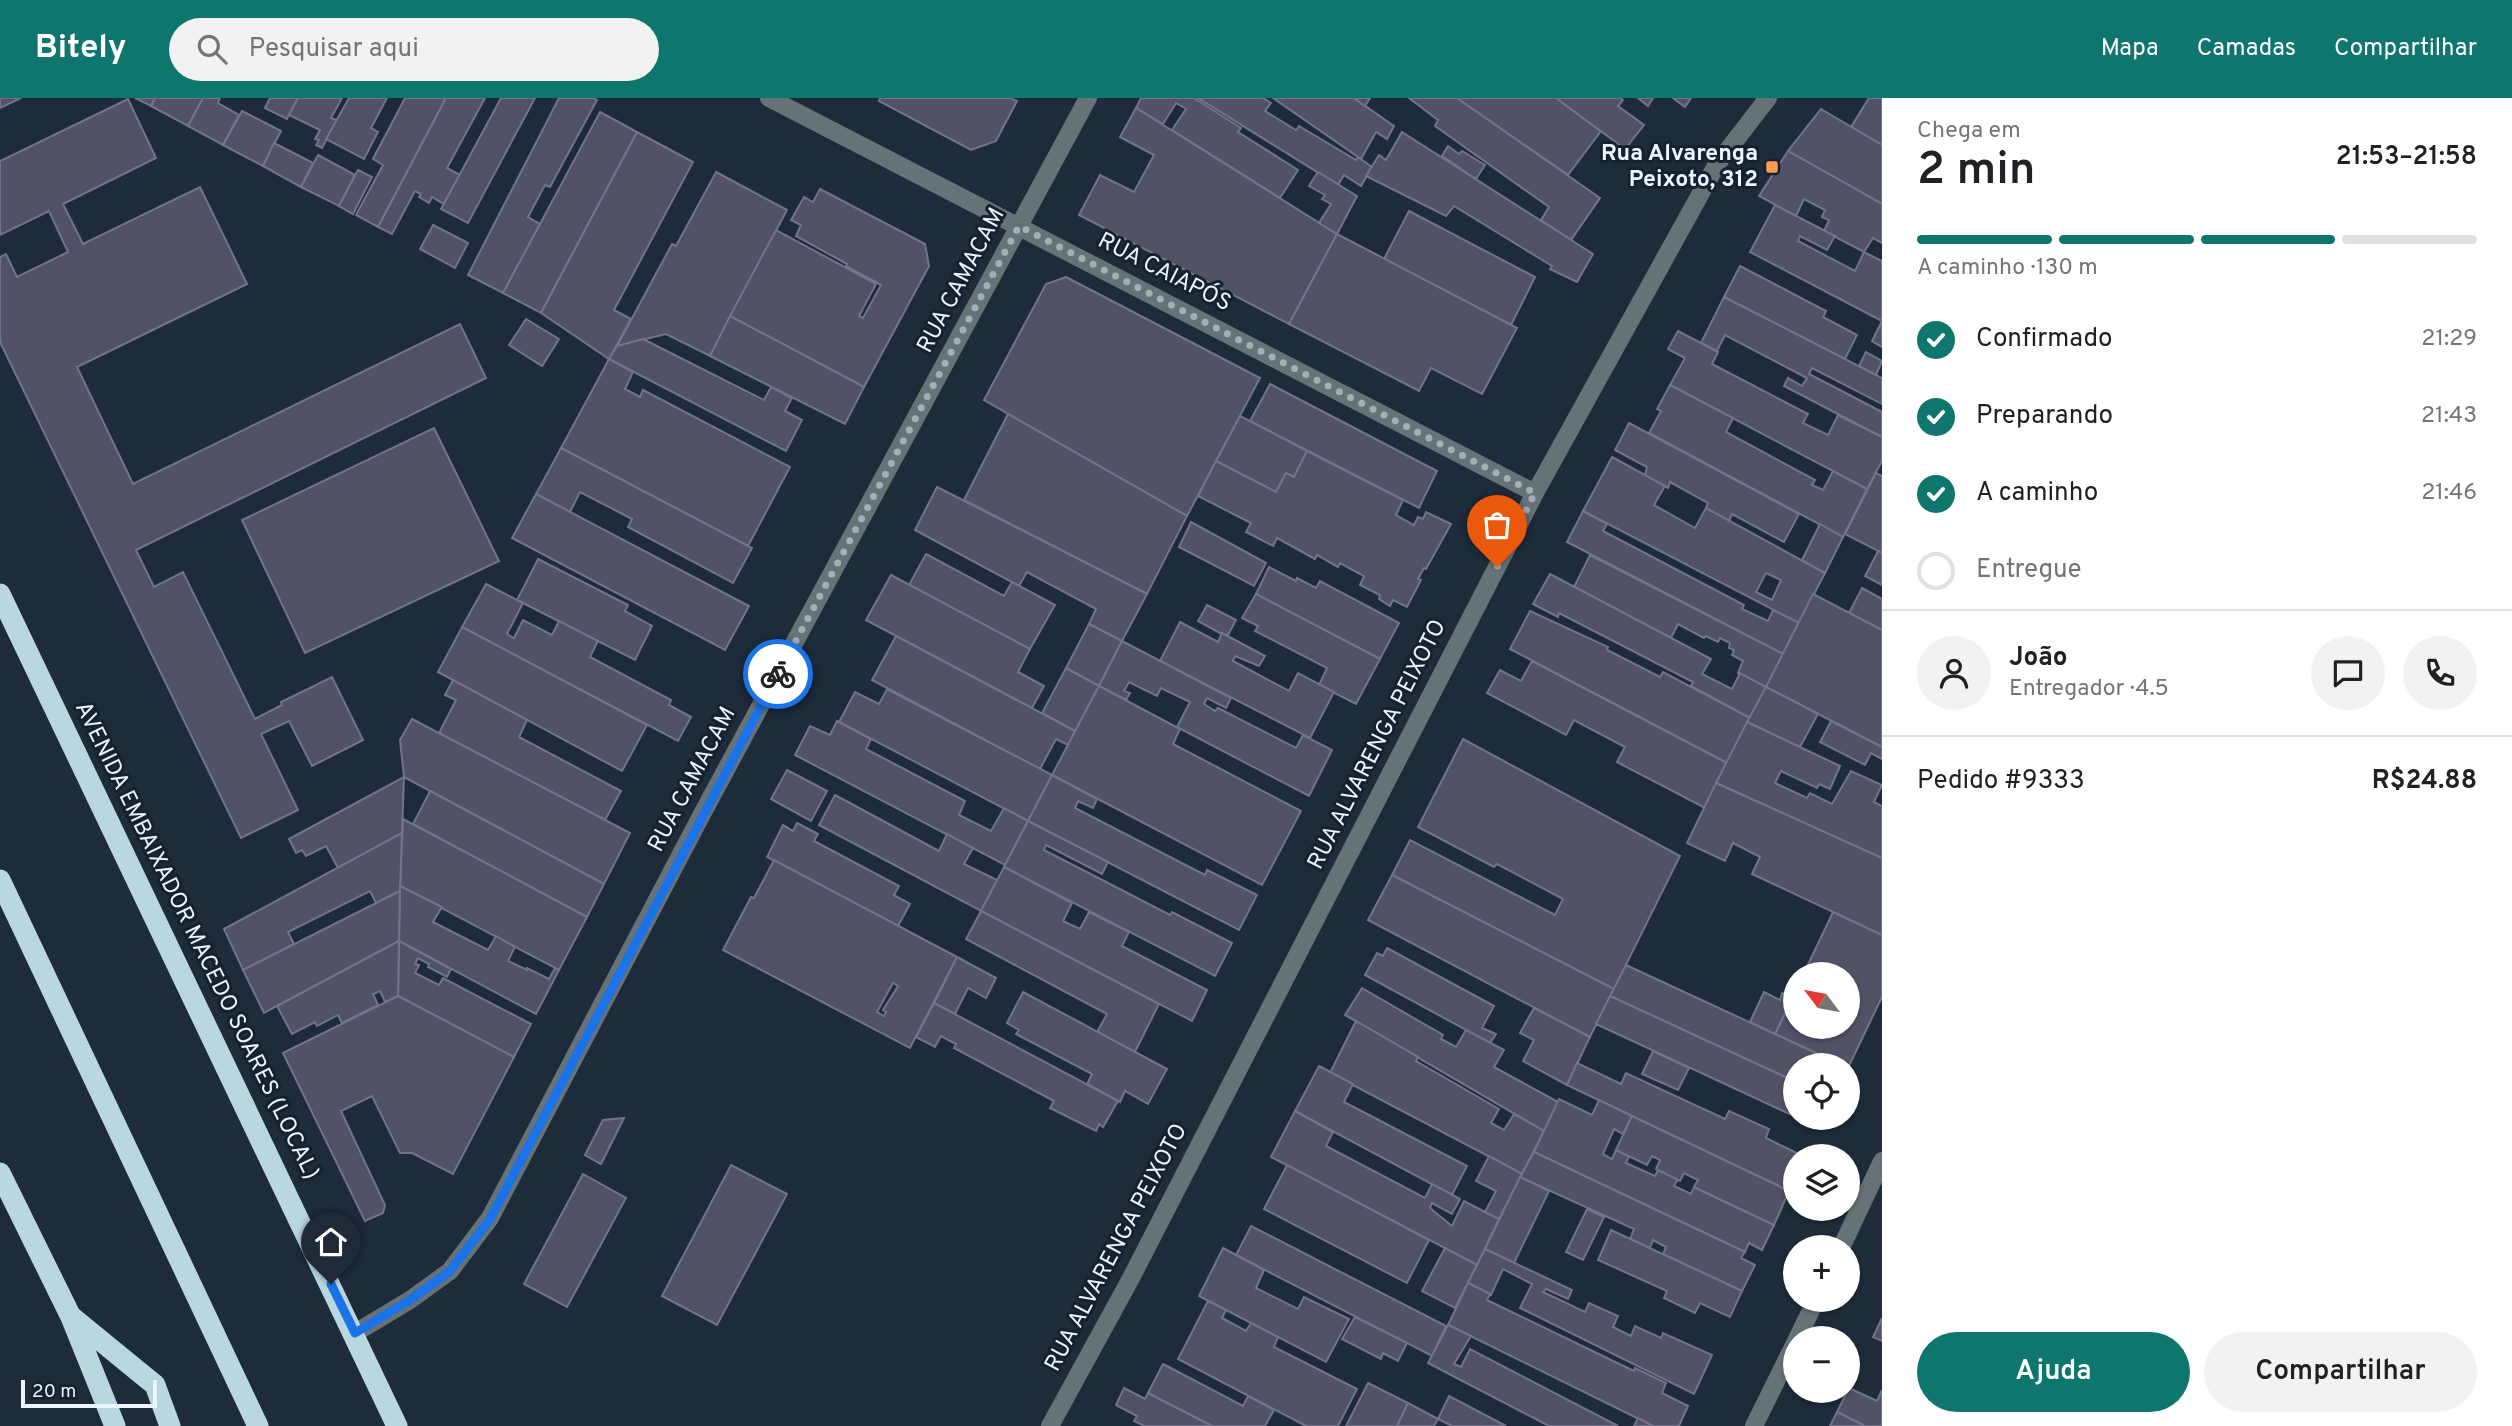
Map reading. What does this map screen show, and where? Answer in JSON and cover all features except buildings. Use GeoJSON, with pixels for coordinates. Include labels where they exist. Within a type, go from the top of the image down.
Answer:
{"type":"FeatureCollection","features":[{"type":"Feature","properties":{"kind":"highway","name":"AVENIDA EMBAIXADOR MACEDO SOARES (LOCAL)"},"geometry":{"type":"LineString","coordinates":[[0,594],[355,1333],[397,1426]]}},
{"type":"Feature","properties":{"kind":"highway"},"geometry":{"type":"LineString","coordinates":[[0,880],[258,1426]]}},
{"type":"Feature","properties":{"kind":"highway"},"geometry":{"type":"LineString","coordinates":[[0,1173],[71,1317],[115,1426]]}},
{"type":"Feature","properties":{"kind":"highway"},"geometry":{"type":"LineString","coordinates":[[71,1317],[155,1385],[170,1426]]}},
{"type":"Feature","properties":{"kind":"street","name":"RUA CAIAPÓS"},"geometry":{"type":"LineString","coordinates":[[769,98],[1535,493]]}},
{"type":"Feature","properties":{"kind":"street","name":"RUA CAMACAM"},"geometry":{"type":"LineString","coordinates":[[355,1333],[410,1300],[450,1271],[490,1219],[708,804],[1088,98]]}},
{"type":"Feature","properties":{"kind":"street","name":"RUA ALVARENGA PEIXOTO"},"geometry":{"type":"LineString","coordinates":[[1050,1426],[1130,1280],[1535,493],[1717,164],[1768,98]]}},
{"type":"Feature","properties":{"kind":"street"},"geometry":{"type":"LineString","coordinates":[[1847,1235],[1882,1161]]}},
{"type":"Feature","properties":{"kind":"street"},"geometry":{"type":"LineString","coordinates":[[1754,1426],[1783,1367]]}},
{"type":"Feature","properties":{"kind":"way so far"},"geometry":{"type":"LineString","coordinates":[[778,674],[1019,226],[1535,493],[1497,567]]}},
{"type":"Feature","properties":{"kind":"place","name":"Rua Alvarenga Peixoto, 312"},"geometry":{"type":"Point","coordinates":[1772,167]}},
{"type":"Feature","properties":{"kind":"route"},"geometry":{"type":"LineString","coordinates":[[331,1284],[355,1333],[410,1300],[450,1271],[490,1219],[778,674]]}}]}
